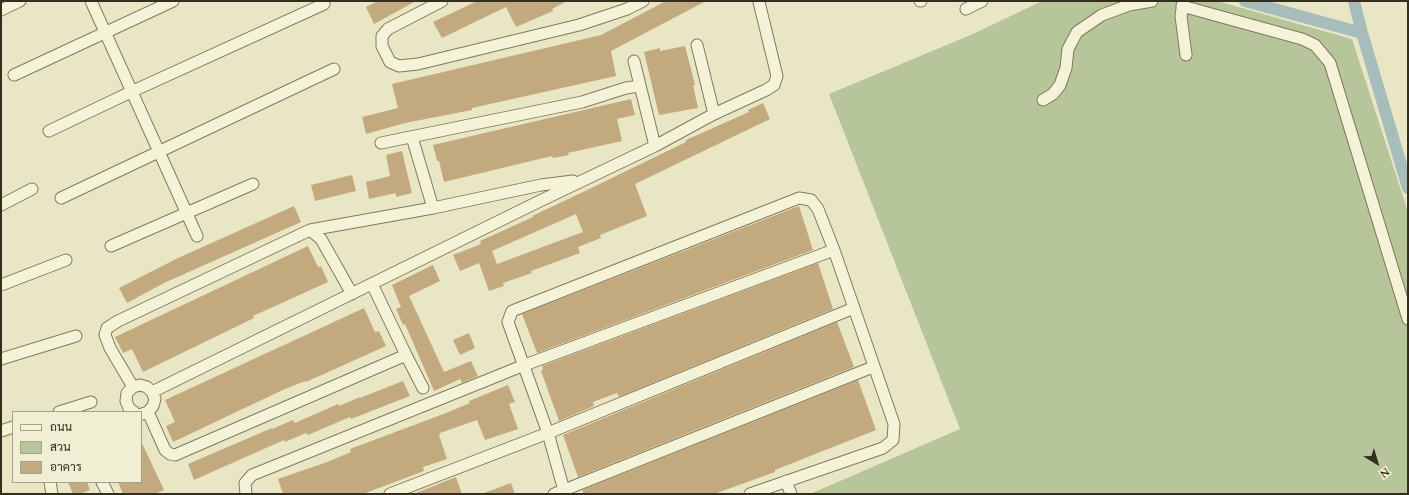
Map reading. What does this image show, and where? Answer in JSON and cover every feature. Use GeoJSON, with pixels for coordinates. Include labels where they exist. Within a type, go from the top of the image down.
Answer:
{"type":"FeatureCollection","features":[{"type":"Feature","properties":{"kind":"street"},"geometry":{"type":"LineString","coordinates":[[1,10],[20,1]]}},
{"type":"Feature","properties":{"kind":"street"},"geometry":{"type":"LineString","coordinates":[[91,1],[133,91],[197,236]]}},
{"type":"Feature","properties":{"kind":"street"},"geometry":{"type":"LineString","coordinates":[[14,75],[173,1]]}},
{"type":"Feature","properties":{"kind":"street"},"geometry":{"type":"LineString","coordinates":[[442,1],[388,29],[382,36],[382,46],[390,62],[399,66],[418,64],[579,25],[627,9],[643,1]]}},
{"type":"Feature","properties":{"kind":"street"},"geometry":{"type":"LineString","coordinates":[[966,9],[982,1]]}},
{"type":"Feature","properties":{"kind":"street"},"geometry":{"type":"LineString","coordinates":[[1044,100],[1053,94],[1060,85],[1066,68],[1068,49],[1077,32],[1109,13],[1129,5],[1152,1]]}},
{"type":"Feature","properties":{"kind":"street"},"geometry":{"type":"LineString","coordinates":[[152,392],[582,180],[655,146],[714,114],[774,85],[776,76],[759,2]]}},
{"type":"Feature","properties":{"kind":"street"},"geometry":{"type":"LineString","coordinates":[[49,131],[324,4]]}},
{"type":"Feature","properties":{"kind":"street"},"geometry":{"type":"LineString","coordinates":[[1186,55],[1181,16],[1183,4],[1302,39],[1314,45],[1330,63],[1408,319]]}},
{"type":"Feature","properties":{"kind":"street"},"geometry":{"type":"LineString","coordinates":[[697,45],[714,114]]}},
{"type":"Feature","properties":{"kind":"street"},"geometry":{"type":"LineString","coordinates":[[634,61],[655,146]]}},
{"type":"Feature","properties":{"kind":"street"},"geometry":{"type":"LineString","coordinates":[[61,198],[334,69]]}},
{"type":"Feature","properties":{"kind":"street"},"geometry":{"type":"LineString","coordinates":[[381,143],[582,102],[626,88],[640,86]]}},
{"type":"Feature","properties":{"kind":"street"},"geometry":{"type":"LineString","coordinates":[[412,137],[433,208]]}},
{"type":"Feature","properties":{"kind":"street"},"geometry":{"type":"LineString","coordinates":[[133,388],[110,348],[105,335],[107,328],[118,321],[310,230],[433,208],[541,185],[582,180]]}},
{"type":"Feature","properties":{"kind":"street"},"geometry":{"type":"LineString","coordinates":[[111,246],[253,184]]}},
{"type":"Feature","properties":{"kind":"street"},"geometry":{"type":"LineString","coordinates":[[1,205],[32,189]]}},
{"type":"Feature","properties":{"kind":"street"},"geometry":{"type":"LineString","coordinates":[[750,494],[883,448],[893,440],[894,424],[834,250],[818,209],[812,200],[799,198],[512,311],[508,322],[522,366],[548,433],[561,493],[873,366]]}},
{"type":"Feature","properties":{"kind":"street"},"geometry":{"type":"LineString","coordinates":[[310,230],[321,239],[352,294]]}},
{"type":"Feature","properties":{"kind":"street"},"geometry":{"type":"LineString","coordinates":[[246,494],[245,483],[252,475],[522,366],[834,250]]}},
{"type":"Feature","properties":{"kind":"street"},"geometry":{"type":"LineString","coordinates":[[1,285],[66,260]]}},
{"type":"Feature","properties":{"kind":"street"},"geometry":{"type":"LineString","coordinates":[[372,284],[423,388]]}},
{"type":"Feature","properties":{"kind":"street"},"geometry":{"type":"LineString","coordinates":[[390,494],[548,433],[854,308]]}},
{"type":"Feature","properties":{"kind":"street"},"geometry":{"type":"LineString","coordinates":[[1,359],[76,336]]}},
{"type":"Feature","properties":{"kind":"street"},"geometry":{"type":"LineString","coordinates":[[129,411],[126,401],[127,394],[133,388],[140,385],[147,387],[152,392],[155,399],[153,406],[144,413],[165,450],[170,454],[175,455],[406,355]]}},
{"type":"Feature","properties":{"kind":"street"},"geometry":{"type":"LineString","coordinates":[[62,411],[91,402]]}},
{"type":"Feature","properties":{"kind":"street"},"geometry":{"type":"LineString","coordinates":[[1,431],[12,427]]}},
{"type":"Feature","properties":{"kind":"street"},"geometry":{"type":"LineString","coordinates":[[786,481],[791,494]]}},
{"type":"Feature","properties":{"kind":"street"},"geometry":{"type":"LineString","coordinates":[[50,483],[52,494]]}},
{"type":"Feature","properties":{"kind":"street"},"geometry":{"type":"LineString","coordinates":[[102,483],[108,494]]}},
{"type":"Feature","properties":{"kind":"green space"},"geometry":{"type":"Polygon","coordinates":[[[1042,1],[1217,1],[1352,39],[1408,212],[1408,494],[810,494],[960,429],[829,94],[973,34],[1042,1]]]}},
{"type":"Feature","properties":{"kind":"building"},"geometry":{"type":"Polygon","coordinates":[[[378,1],[416,1],[374,24],[366,7],[378,1]]]}},
{"type":"Feature","properties":{"kind":"building"},"geometry":{"type":"Polygon","coordinates":[[[477,1],[567,1],[552,9],[553,11],[516,27],[506,7],[442,38],[433,22],[477,1]]]}},
{"type":"Feature","properties":{"kind":"building"},"geometry":{"type":"Polygon","coordinates":[[[666,1],[706,1],[611,51],[616,76],[472,108],[472,110],[405,123],[366,134],[362,117],[398,108],[392,84],[601,35],[666,1]]]}},
{"type":"Feature","properties":{"kind":"building"},"geometry":{"type":"Polygon","coordinates":[[[685,46],[695,85],[693,85],[698,108],[659,115],[644,52],[660,48],[660,51],[685,46]]]}},
{"type":"Feature","properties":{"kind":"building"},"geometry":{"type":"Polygon","coordinates":[[[631,99],[635,115],[617,119],[622,141],[568,153],[569,155],[553,158],[552,156],[444,182],[433,145],[631,99]]]}},
{"type":"Feature","properties":{"kind":"building"},"geometry":{"type":"Polygon","coordinates":[[[763,103],[770,119],[635,184],[647,216],[600,235],[601,238],[578,247],[580,253],[531,271],[532,273],[503,283],[504,286],[489,291],[479,263],[460,271],[453,255],[481,244],[480,241],[533,217],[532,216],[686,142],[686,140],[749,112],[748,110],[763,103]],[[576,214],[492,251],[497,264],[583,232],[576,214]]]}},
{"type":"Feature","properties":{"kind":"building"},"geometry":{"type":"Polygon","coordinates":[[[402,151],[412,193],[396,197],[396,193],[369,199],[366,182],[390,176],[386,155],[402,151]]]}},
{"type":"Feature","properties":{"kind":"building"},"geometry":{"type":"Polygon","coordinates":[[[352,175],[356,191],[315,201],[311,185],[352,175]]]}},
{"type":"Feature","properties":{"kind":"building"},"geometry":{"type":"Polygon","coordinates":[[[294,206],[301,222],[164,283],[127,303],[119,288],[178,258],[294,206]]]}},
{"type":"Feature","properties":{"kind":"building"},"geometry":{"type":"Polygon","coordinates":[[[799,206],[813,250],[537,353],[522,314],[799,206]]]}},
{"type":"Feature","properties":{"kind":"building"},"geometry":{"type":"Polygon","coordinates":[[[308,246],[318,267],[321,266],[328,282],[253,316],[254,318],[143,372],[132,349],[123,353],[115,337],[308,246]]]}},
{"type":"Feature","properties":{"kind":"building"},"geometry":{"type":"Polygon","coordinates":[[[818,263],[833,309],[619,397],[617,393],[593,402],[594,406],[559,421],[541,371],[543,370],[542,366],[818,263]]]}},
{"type":"Feature","properties":{"kind":"building"},"geometry":{"type":"Polygon","coordinates":[[[433,265],[440,281],[409,296],[444,372],[471,361],[478,376],[462,383],[460,379],[434,391],[405,324],[403,325],[396,309],[401,307],[392,285],[433,265]]]}},
{"type":"Feature","properties":{"kind":"building"},"geometry":{"type":"Polygon","coordinates":[[[364,308],[375,332],[379,331],[386,346],[306,382],[305,381],[285,389],[173,442],[166,426],[175,422],[165,400],[364,308]]]}},
{"type":"Feature","properties":{"kind":"building"},"geometry":{"type":"Polygon","coordinates":[[[837,322],[854,367],[578,477],[563,435],[837,322]]]}},
{"type":"Feature","properties":{"kind":"building"},"geometry":{"type":"Polygon","coordinates":[[[469,333],[475,348],[460,355],[453,340],[469,333]]]}},
{"type":"Feature","properties":{"kind":"building"},"geometry":{"type":"Polygon","coordinates":[[[858,380],[876,430],[775,470],[775,472],[714,494],[584,494],[582,490],[858,380]]]}},
{"type":"Feature","properties":{"kind":"building"},"geometry":{"type":"Polygon","coordinates":[[[403,381],[410,396],[351,419],[350,417],[308,435],[306,433],[285,442],[284,440],[194,480],[188,464],[272,428],[293,420],[295,423],[338,404],[339,406],[403,381]]]}},
{"type":"Feature","properties":{"kind":"building"},"geometry":{"type":"Polygon","coordinates":[[[508,385],[515,402],[509,404],[518,429],[485,440],[477,420],[440,433],[439,435],[447,459],[423,467],[424,471],[363,494],[283,494],[278,479],[327,462],[351,452],[350,449],[446,413],[470,403],[469,401],[508,385]]]}},
{"type":"Feature","properties":{"kind":"building"},"geometry":{"type":"Polygon","coordinates":[[[142,443],[164,490],[155,494],[123,494],[118,483],[142,483],[142,443]]]}},
{"type":"Feature","properties":{"kind":"building"},"geometry":{"type":"Polygon","coordinates":[[[456,477],[462,494],[416,493],[456,477]]]}},
{"type":"Feature","properties":{"kind":"building"},"geometry":{"type":"Polygon","coordinates":[[[68,483],[87,483],[90,490],[80,494],[73,494],[68,483]]]}},
{"type":"Feature","properties":{"kind":"building"},"geometry":{"type":"Polygon","coordinates":[[[511,483],[515,494],[484,493],[511,483]]]}},
{"type":"Feature","properties":{"kind":"waterway"},"geometry":{"type":"LineString","coordinates":[[1245,1],[1362,33],[1408,188]]}},
{"type":"Feature","properties":{"kind":"waterway"},"geometry":{"type":"LineString","coordinates":[[1354,1],[1362,33]]}}]}
